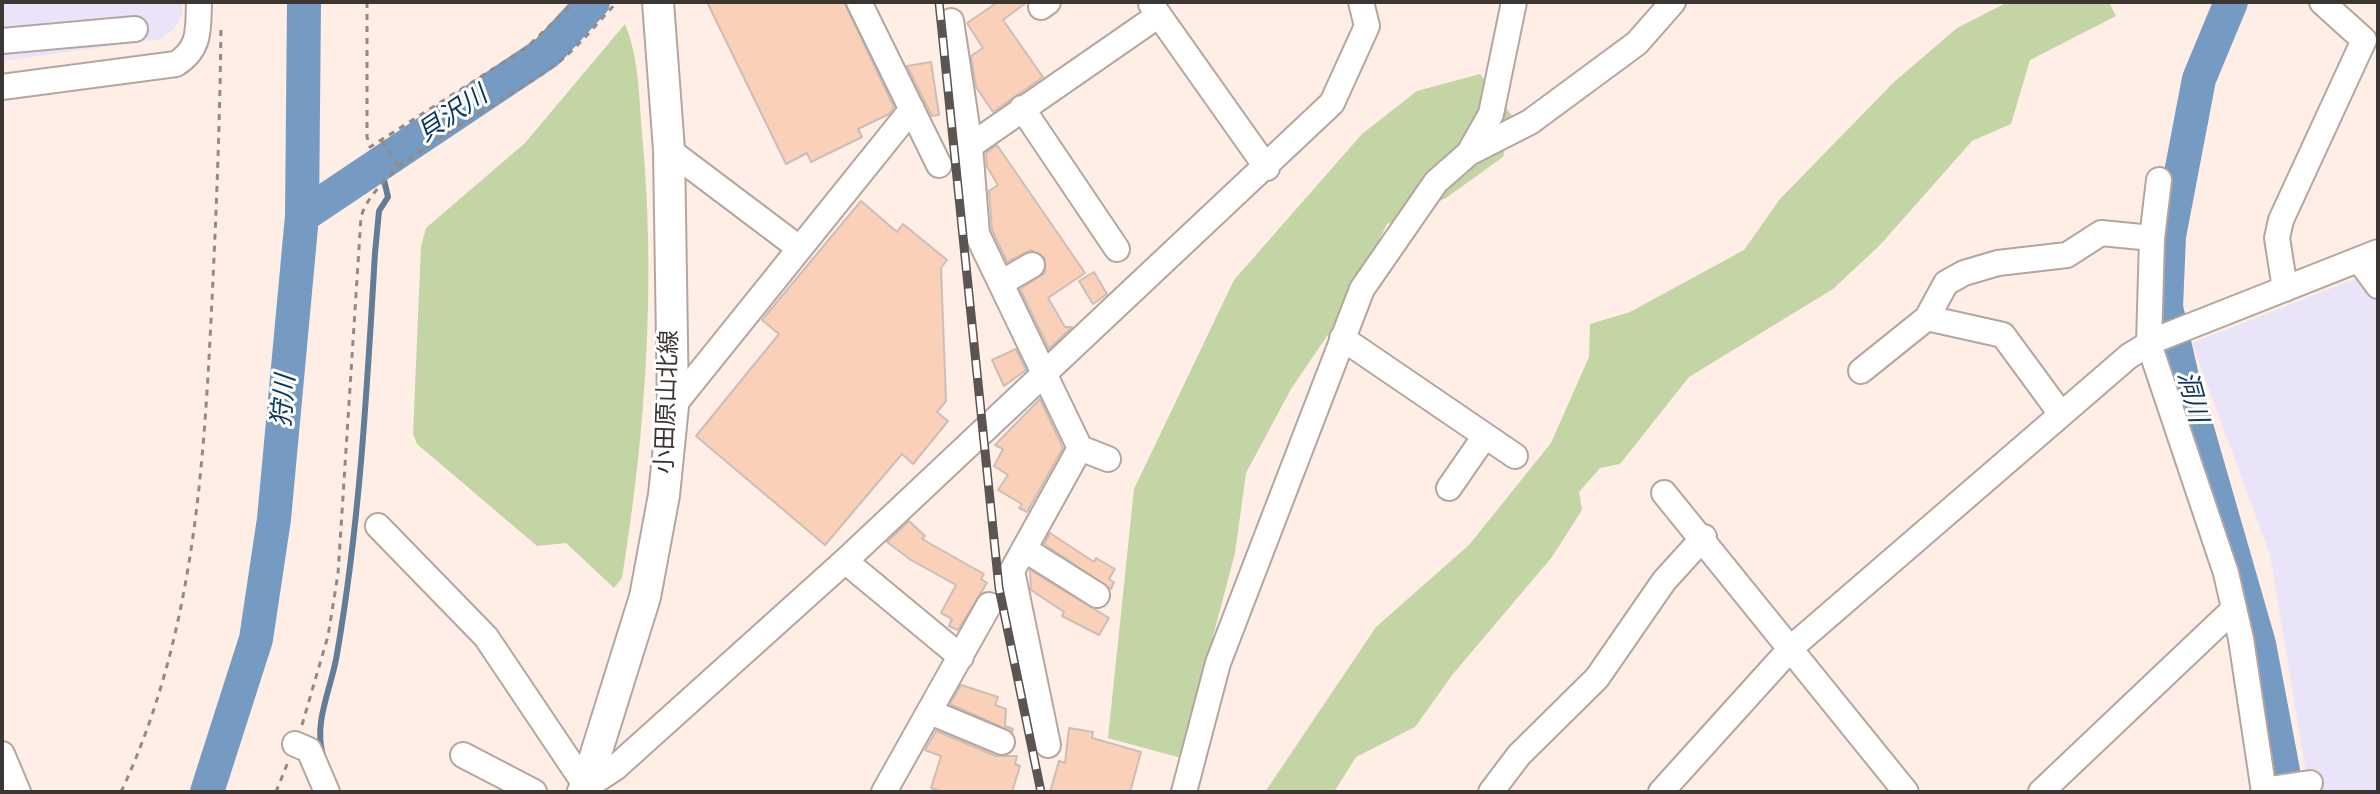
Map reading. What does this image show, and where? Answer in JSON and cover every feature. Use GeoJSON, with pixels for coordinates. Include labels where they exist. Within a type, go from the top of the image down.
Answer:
{"type":"FeatureCollection","features":[{"type":"Feature","properties":{"kind":"main road","name":"小田原山北線"},"geometry":{"type":"LineString","coordinates":[[583,790],[645,597],[664,495],[673,406],[669,150],[658,2]]}},
{"type":"Feature","properties":{"kind":"street"},"geometry":{"type":"LineString","coordinates":[[2,87],[176,64],[192,52],[196,43],[199,2]]}},
{"type":"Feature","properties":{"kind":"street"},"geometry":{"type":"LineString","coordinates":[[859,2],[939,165]]}},
{"type":"Feature","properties":{"kind":"street"},"geometry":{"type":"LineString","coordinates":[[378,526],[486,637],[583,790],[615,768],[845,561],[1045,371],[1267,168],[1332,103],[1367,26],[1361,2]]}},
{"type":"Feature","properties":{"kind":"street"},"geometry":{"type":"LineString","coordinates":[[1469,153],[1491,114],[1514,2]]}},
{"type":"Feature","properties":{"kind":"street"},"geometry":{"type":"LineString","coordinates":[[1184,792],[1218,663],[1362,289],[1395,237],[1436,182],[1469,153],[1530,122],[1637,43],[1673,2]]}},
{"type":"Feature","properties":{"kind":"street"},"geometry":{"type":"LineString","coordinates":[[2285,289],[2277,238],[2281,220],[2364,40],[2322,2]]}},
{"type":"Feature","properties":{"kind":"street"},"geometry":{"type":"LineString","coordinates":[[970,146],[1154,9],[1267,168]]}},
{"type":"Feature","properties":{"kind":"street"},"geometry":{"type":"LineString","coordinates":[[951,21],[970,146],[977,234],[1080,448],[1108,459]]}},
{"type":"Feature","properties":{"kind":"street"},"geometry":{"type":"LineString","coordinates":[[2,41],[135,29]]}},
{"type":"Feature","properties":{"kind":"street"},"geometry":{"type":"LineString","coordinates":[[1022,108],[1117,249]]}},
{"type":"Feature","properties":{"kind":"street"},"geometry":{"type":"LineString","coordinates":[[673,406],[912,109]]}},
{"type":"Feature","properties":{"kind":"street"},"geometry":{"type":"LineString","coordinates":[[669,150],[799,248]]}},
{"type":"Feature","properties":{"kind":"street"},"geometry":{"type":"LineString","coordinates":[[2159,180],[2152,238],[2152,342],[2226,573],[2266,790],[2310,783]]}},
{"type":"Feature","properties":{"kind":"street"},"geometry":{"type":"LineString","coordinates":[[1861,371],[1927,318],[1946,283],[1964,273],[1998,263],[2067,255],[2101,233],[2152,238]]}},
{"type":"Feature","properties":{"kind":"street"},"geometry":{"type":"LineString","coordinates":[[1661,792],[1792,647],[2061,414],[2152,342],[2369,256],[2378,286]]}},
{"type":"Feature","properties":{"kind":"street"},"geometry":{"type":"LineString","coordinates":[[1001,283],[1032,265]]}},
{"type":"Feature","properties":{"kind":"street"},"geometry":{"type":"LineString","coordinates":[[1927,318],[2003,335],[2061,414]]}},
{"type":"Feature","properties":{"kind":"street"},"geometry":{"type":"LineString","coordinates":[[1342,338],[1515,456]]}},
{"type":"Feature","properties":{"kind":"street"},"geometry":{"type":"LineString","coordinates":[[1449,488],[1485,436]]}},
{"type":"Feature","properties":{"kind":"street"},"geometry":{"type":"LineString","coordinates":[[1048,745],[1012,571],[1080,448]]}},
{"type":"Feature","properties":{"kind":"street"},"geometry":{"type":"LineString","coordinates":[[1664,493],[1704,537],[1906,792]]}},
{"type":"Feature","properties":{"kind":"street"},"geometry":{"type":"LineString","coordinates":[[1491,792],[1519,755],[1597,678],[1664,581],[1704,537]]}},
{"type":"Feature","properties":{"kind":"street"},"geometry":{"type":"LineString","coordinates":[[1024,549],[1097,595]]}},
{"type":"Feature","properties":{"kind":"street"},"geometry":{"type":"LineString","coordinates":[[845,561],[961,657]]}},
{"type":"Feature","properties":{"kind":"street"},"geometry":{"type":"LineString","coordinates":[[884,792],[989,605]]}},
{"type":"Feature","properties":{"kind":"street"},"geometry":{"type":"LineString","coordinates":[[2041,792],[2234,609]]}},
{"type":"Feature","properties":{"kind":"street"},"geometry":{"type":"LineString","coordinates":[[930,712],[1002,742]]}},
{"type":"Feature","properties":{"kind":"street"},"geometry":{"type":"LineString","coordinates":[[295,744],[309,750],[327,792]]}},
{"type":"Feature","properties":{"kind":"street"},"geometry":{"type":"LineString","coordinates":[[2,754],[18,792]]}},
{"type":"Feature","properties":{"kind":"street"},"geometry":{"type":"LineString","coordinates":[[463,755],[534,792]]}},
{"type":"Feature","properties":{"kind":"path"},"geometry":{"type":"LineString","coordinates":[[367,2],[367,137],[370,147],[526,48],[575,2]]}},
{"type":"Feature","properties":{"kind":"path"},"geometry":{"type":"LineString","coordinates":[[276,792],[295,744],[328,636],[338,574],[361,217],[372,193],[400,168],[566,57],[617,2]]}},
{"type":"Feature","properties":{"kind":"path"},"geometry":{"type":"LineString","coordinates":[[121,792],[152,717],[178,629],[192,560],[207,424],[220,151],[221,17]]}},
{"type":"Feature","properties":{"kind":"path"},"geometry":{"type":"LineString","coordinates":[[381,139],[400,168]]}},
{"type":"Feature","properties":{"kind":"shaded area"},"geometry":{"type":"Polygon","coordinates":[[[2,2],[182,2],[182,15],[174,29],[161,39],[2,61],[2,2]]]}},
{"type":"Feature","properties":{"kind":"shaded area"},"geometry":{"type":"Polygon","coordinates":[[[2355,279],[2363,283],[2378,303],[2378,792],[2309,792],[2270,555],[2192,343],[2355,279]]]}},
{"type":"Feature","properties":{"kind":"green space"},"geometry":{"type":"Polygon","coordinates":[[[2008,2],[2109,2],[2116,16],[2030,60],[2011,124],[1972,141],[1880,245],[1833,289],[1689,377],[1620,464],[1600,468],[1579,492],[1582,510],[1552,557],[1453,674],[1415,727],[1356,757],[1334,792],[1265,792],[1376,627],[1469,545],[1551,443],[1589,357],[1590,324],[1630,312],[1744,250],[1780,199],[1894,82],[1957,28],[2008,2]]]}},
{"type":"Feature","properties":{"kind":"green space"},"geometry":{"type":"Polygon","coordinates":[[[625,24],[636,64],[639,92],[646,189],[648,300],[637,467],[622,578],[614,588],[566,543],[537,546],[417,444],[413,434],[421,247],[426,228],[525,143],[625,24]]]}},
{"type":"Feature","properties":{"kind":"green space"},"geometry":{"type":"Polygon","coordinates":[[[1480,74],[1513,117],[1503,157],[1446,198],[1387,224],[1342,314],[1291,389],[1246,473],[1235,553],[1181,758],[1108,738],[1134,489],[1234,280],[1362,134],[1417,91],[1480,74]]]}},
{"type":"Feature","properties":{"kind":"building"},"geometry":{"type":"Polygon","coordinates":[[[707,2],[844,2],[894,107],[889,114],[858,129],[862,137],[811,162],[807,153],[786,164],[707,2]]]}},
{"type":"Feature","properties":{"kind":"building"},"geometry":{"type":"Polygon","coordinates":[[[998,2],[1027,2],[1003,20],[1043,77],[993,112],[976,87],[971,56],[983,48],[967,23],[998,2]]]}},
{"type":"Feature","properties":{"kind":"building"},"geometry":{"type":"Polygon","coordinates":[[[931,62],[939,115],[932,116],[907,66],[931,62]]]}},
{"type":"Feature","properties":{"kind":"building"},"geometry":{"type":"Polygon","coordinates":[[[997,145],[1085,273],[1048,298],[1065,327],[1072,327],[1049,349],[1020,289],[1045,273],[1045,258],[1031,250],[1007,262],[992,230],[989,191],[998,185],[987,167],[986,153],[997,145]]]}},
{"type":"Feature","properties":{"kind":"building"},"geometry":{"type":"Polygon","coordinates":[[[861,201],[897,232],[903,224],[947,260],[941,268],[946,401],[937,412],[948,421],[913,464],[902,454],[825,545],[696,436],[779,334],[762,320],[861,201]]]}},
{"type":"Feature","properties":{"kind":"building"},"geometry":{"type":"Polygon","coordinates":[[[1094,272],[1107,294],[1093,304],[1079,281],[1094,272]]]}},
{"type":"Feature","properties":{"kind":"building"},"geometry":{"type":"Polygon","coordinates":[[[1016,349],[1026,370],[1004,386],[992,360],[1016,349]]]}},
{"type":"Feature","properties":{"kind":"building"},"geometry":{"type":"Polygon","coordinates":[[[1040,399],[1063,448],[1027,512],[1019,508],[1022,504],[998,490],[1008,475],[994,466],[1003,449],[995,445],[1040,399]]]}},
{"type":"Feature","properties":{"kind":"building"},"geometry":{"type":"Polygon","coordinates":[[[909,521],[925,536],[922,539],[984,574],[981,579],[987,583],[958,630],[949,626],[952,619],[941,613],[956,585],[911,560],[887,542],[909,521]]]}},
{"type":"Feature","properties":{"kind":"building"},"geometry":{"type":"Polygon","coordinates":[[[1050,533],[1094,562],[1096,558],[1115,569],[1109,579],[1114,582],[1111,589],[1044,544],[1050,533]]]}},
{"type":"Feature","properties":{"kind":"building"},"geometry":{"type":"Polygon","coordinates":[[[1030,570],[1109,618],[1099,635],[1062,616],[1064,612],[1031,590],[1030,570]]]}},
{"type":"Feature","properties":{"kind":"building"},"geometry":{"type":"Polygon","coordinates":[[[961,685],[998,697],[995,705],[1006,709],[1005,726],[1013,729],[1012,732],[950,704],[961,685]]]}},
{"type":"Feature","properties":{"kind":"building"},"geometry":{"type":"Polygon","coordinates":[[[1069,728],[1093,732],[1092,738],[1141,752],[1130,792],[1050,792],[1059,761],[1065,763],[1069,728]]]}},
{"type":"Feature","properties":{"kind":"building"},"geometry":{"type":"Polygon","coordinates":[[[936,731],[996,756],[1017,756],[1015,764],[1020,766],[1012,792],[943,792],[931,788],[941,756],[925,750],[936,731]]]}},
{"type":"Feature","properties":{"kind":"waterway","name":"狩川"},"geometry":{"type":"LineString","coordinates":[[207,792],[256,639],[274,519],[302,216],[304,2]]}},
{"type":"Feature","properties":{"kind":"waterway","name":"貝沢川"},"geometry":{"type":"LineString","coordinates":[[302,216],[547,52],[593,2]]}},
{"type":"Feature","properties":{"kind":"waterway","name":"洞川"},"geometry":{"type":"LineString","coordinates":[[2231,2],[2199,79],[2169,236],[2166,307],[2182,377],[2259,644],[2287,792]]}},
{"type":"Feature","properties":{"kind":"waterway"},"geometry":{"type":"LineString","coordinates":[[323,755],[320,730],[337,654],[357,504],[379,211],[388,197],[380,163]]}},
{"type":"Feature","properties":{"kind":"railway"},"geometry":{"type":"LineString","coordinates":[[939,2],[999,588],[1041,792]]}}]}
